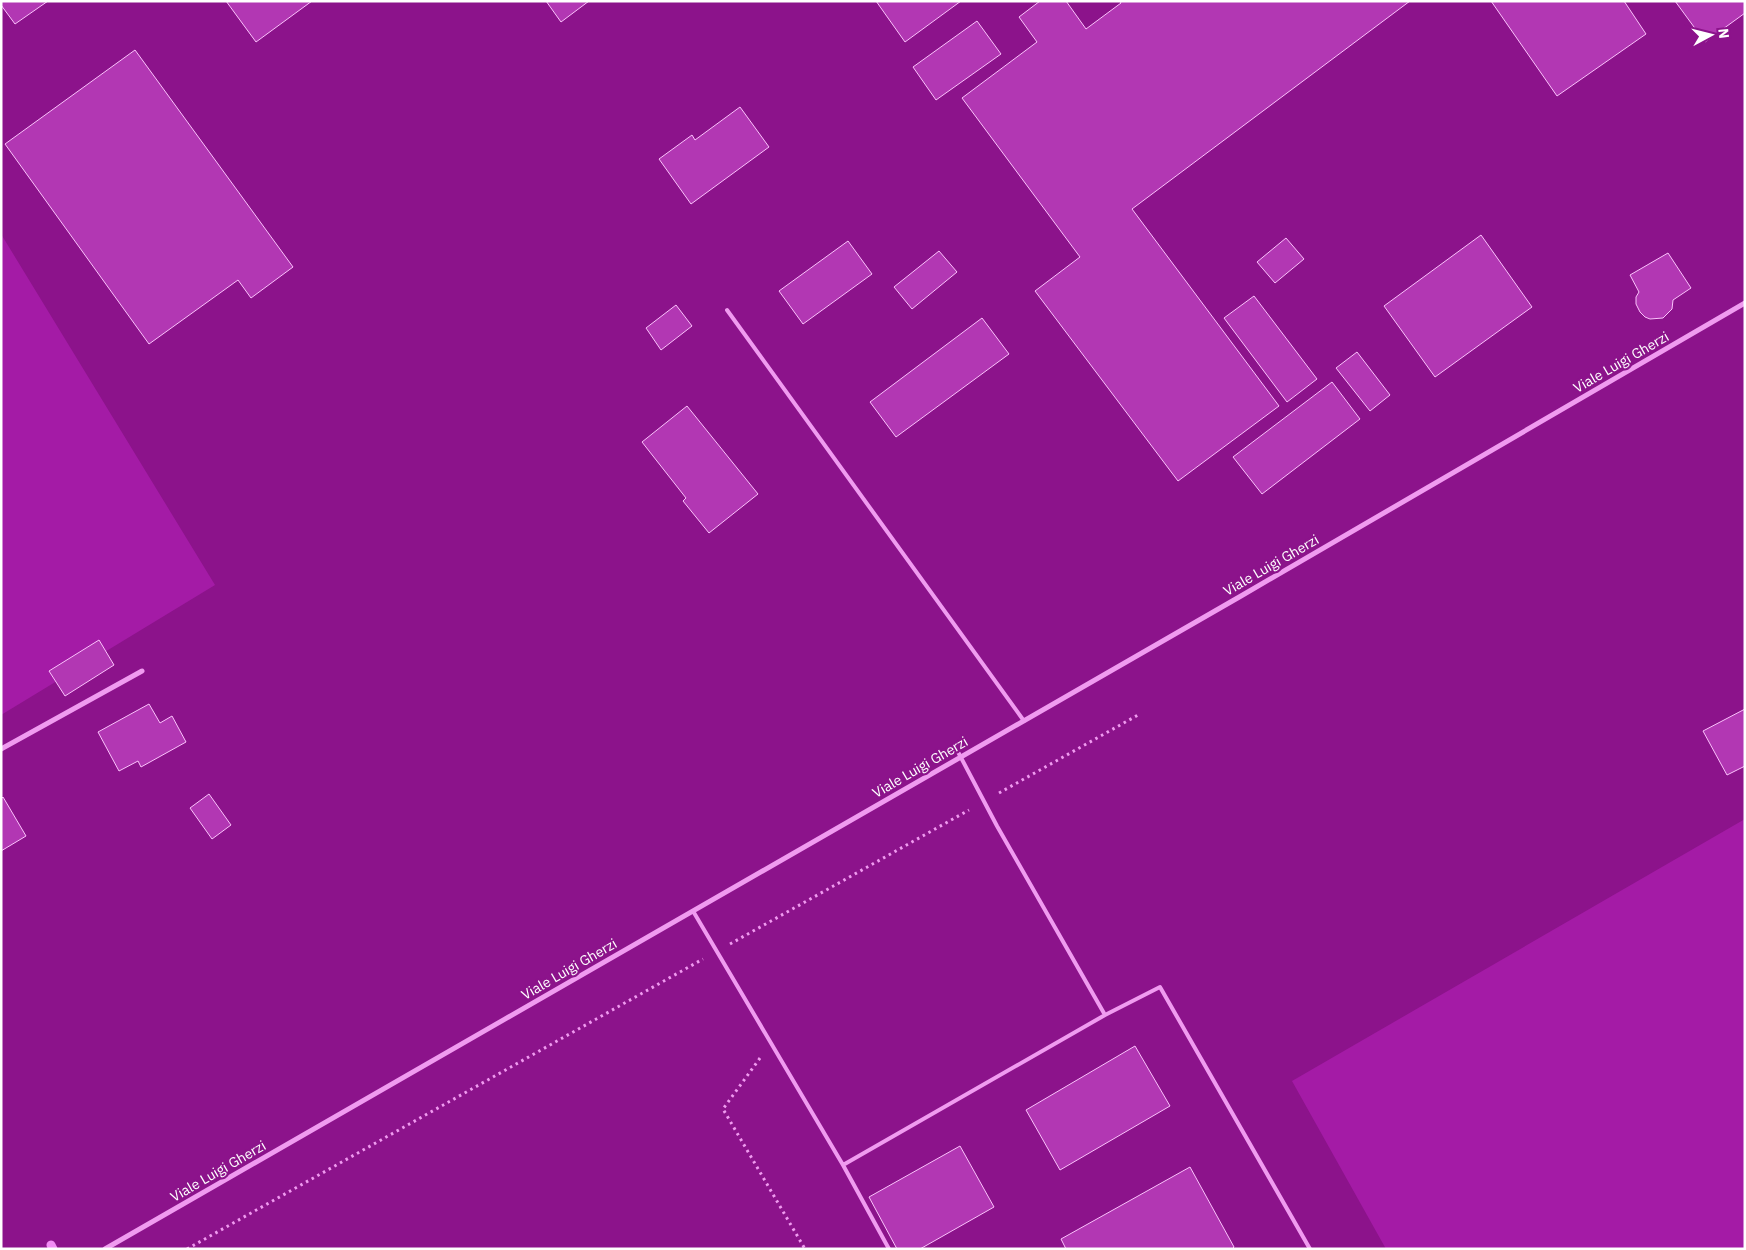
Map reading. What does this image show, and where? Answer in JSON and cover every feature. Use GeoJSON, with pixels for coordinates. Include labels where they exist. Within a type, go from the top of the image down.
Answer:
{"type":"FeatureCollection","features":[{"type":"Feature","properties":{"kind":"street","name":"Viale Luigi Gherzi"},"geometry":{"type":"LineString","coordinates":[[105,1249],[1024,721],[1745,303]]}},
{"type":"Feature","properties":{"kind":"street"},"geometry":{"type":"LineString","coordinates":[[1,749],[142,671]]}},
{"type":"Feature","properties":{"kind":"lane"},"geometry":{"type":"LineString","coordinates":[[727,310],[1024,721]]}},
{"type":"Feature","properties":{"kind":"lane"},"geometry":{"type":"LineString","coordinates":[[956,750],[1105,1016]]}},
{"type":"Feature","properties":{"kind":"lane"},"geometry":{"type":"LineString","coordinates":[[693,911],[843,1165],[889,1249]]}},
{"type":"Feature","properties":{"kind":"lane"},"geometry":{"type":"LineString","coordinates":[[843,1165],[1105,1016],[1160,987],[1310,1249]]}},
{"type":"Feature","properties":{"kind":"path"},"geometry":{"type":"LineString","coordinates":[[187,1249],[1138,715]]}},
{"type":"Feature","properties":{"kind":"path"},"geometry":{"type":"LineString","coordinates":[[771,1044],[723,1109],[805,1249]]}},
{"type":"Feature","properties":{"kind":"shaded area"},"geometry":{"type":"Polygon","coordinates":[[[1,234],[215,585],[1,715],[1,234]]]}},
{"type":"Feature","properties":{"kind":"shaded area"},"geometry":{"type":"Polygon","coordinates":[[[1745,819],[1745,1249],[1386,1249],[1292,1081],[1745,819]]]}},
{"type":"Feature","properties":{"kind":"building"},"geometry":{"type":"Polygon","coordinates":[[[1,1],[48,1],[15,24],[1,5],[1,1]]]}},
{"type":"Feature","properties":{"kind":"building"},"geometry":{"type":"Polygon","coordinates":[[[226,1],[312,1],[256,42],[226,1]]]}},
{"type":"Feature","properties":{"kind":"building"},"geometry":{"type":"Polygon","coordinates":[[[546,1],[589,1],[561,22],[546,1]]]}},
{"type":"Feature","properties":{"kind":"building"},"geometry":{"type":"Polygon","coordinates":[[[876,1],[961,1],[905,42],[876,1]]]}},
{"type":"Feature","properties":{"kind":"building"},"geometry":{"type":"Polygon","coordinates":[[[1040,1],[1066,1],[1086,29],[1121,3],[1120,1],[1410,1],[1132,209],[1279,406],[1178,481],[1035,291],[1080,257],[962,98],[1037,42],[1019,17],[1040,1]]]}},
{"type":"Feature","properties":{"kind":"building"},"geometry":{"type":"Polygon","coordinates":[[[1491,1],[1624,1],[1646,34],[1557,96],[1491,1]]]}},
{"type":"Feature","properties":{"kind":"building"},"geometry":{"type":"Polygon","coordinates":[[[1675,1],[1745,1],[1745,13],[1705,42],[1675,1]]]}},
{"type":"Feature","properties":{"kind":"building"},"geometry":{"type":"Polygon","coordinates":[[[977,21],[1001,54],[936,100],[913,67],[977,21]]]}},
{"type":"Feature","properties":{"kind":"building"},"geometry":{"type":"Polygon","coordinates":[[[135,50],[293,267],[251,298],[238,280],[149,344],[5,144],[135,50]]]}},
{"type":"Feature","properties":{"kind":"building"},"geometry":{"type":"Polygon","coordinates":[[[740,107],[769,147],[691,204],[659,159],[692,135],[695,140],[740,107]]]}},
{"type":"Feature","properties":{"kind":"building"},"geometry":{"type":"Polygon","coordinates":[[[1481,235],[1532,307],[1435,377],[1384,306],[1481,235]]]}},
{"type":"Feature","properties":{"kind":"building"},"geometry":{"type":"Polygon","coordinates":[[[1286,238],[1304,259],[1275,283],[1257,262],[1286,238]]]}},
{"type":"Feature","properties":{"kind":"building"},"geometry":{"type":"Polygon","coordinates":[[[848,241],[872,274],[803,324],[779,291],[848,241]]]}},
{"type":"Feature","properties":{"kind":"building"},"geometry":{"type":"Polygon","coordinates":[[[939,251],[957,272],[912,309],[894,287],[939,251]]]}},
{"type":"Feature","properties":{"kind":"building"},"geometry":{"type":"Polygon","coordinates":[[[1668,253],[1691,288],[1673,300],[1672,309],[1663,318],[1650,319],[1640,312],[1636,304],[1636,297],[1639,292],[1630,275],[1668,253]]]}},
{"type":"Feature","properties":{"kind":"building"},"geometry":{"type":"Polygon","coordinates":[[[1254,296],[1317,379],[1287,402],[1224,318],[1254,296]]]}},
{"type":"Feature","properties":{"kind":"building"},"geometry":{"type":"Polygon","coordinates":[[[676,305],[692,326],[661,350],[646,328],[676,305]]]}},
{"type":"Feature","properties":{"kind":"building"},"geometry":{"type":"Polygon","coordinates":[[[982,318],[1009,354],[896,437],[870,402],[982,318]]]}},
{"type":"Feature","properties":{"kind":"building"},"geometry":{"type":"Polygon","coordinates":[[[1357,352],[1390,395],[1370,411],[1336,368],[1357,352]]]}},
{"type":"Feature","properties":{"kind":"building"},"geometry":{"type":"Polygon","coordinates":[[[1332,382],[1360,419],[1262,494],[1233,457],[1332,382]]]}},
{"type":"Feature","properties":{"kind":"building"},"geometry":{"type":"Polygon","coordinates":[[[687,406],[758,494],[709,533],[683,501],[686,498],[642,442],[687,406]]]}},
{"type":"Feature","properties":{"kind":"building"},"geometry":{"type":"Polygon","coordinates":[[[99,640],[114,665],[65,696],[49,671],[99,640]]]}},
{"type":"Feature","properties":{"kind":"building"},"geometry":{"type":"Polygon","coordinates":[[[149,704],[160,723],[172,716],[186,742],[141,767],[138,761],[119,771],[98,732],[149,704]]]}},
{"type":"Feature","properties":{"kind":"building"},"geometry":{"type":"Polygon","coordinates":[[[1745,709],[1745,766],[1727,775],[1703,731],[1745,709]]]}},
{"type":"Feature","properties":{"kind":"building"},"geometry":{"type":"Polygon","coordinates":[[[209,794],[231,825],[212,839],[190,808],[209,794]]]}},
{"type":"Feature","properties":{"kind":"building"},"geometry":{"type":"Polygon","coordinates":[[[3,797],[26,836],[1,851],[1,799],[3,797]]]}},
{"type":"Feature","properties":{"kind":"building"},"geometry":{"type":"Polygon","coordinates":[[[1135,1046],[1170,1106],[1060,1170],[1026,1110],[1135,1046]]]}},
{"type":"Feature","properties":{"kind":"building"},"geometry":{"type":"Polygon","coordinates":[[[960,1146],[994,1207],[920,1249],[897,1249],[869,1197],[960,1146]]]}},
{"type":"Feature","properties":{"kind":"building"},"geometry":{"type":"Polygon","coordinates":[[[1190,1167],[1234,1247],[1232,1249],[1066,1249],[1061,1239],[1190,1167]]]}},
{"type":"Feature","properties":{"kind":"waterway"},"geometry":{"type":"LineString","coordinates":[[51,1245],[53,1249]]}}]}
